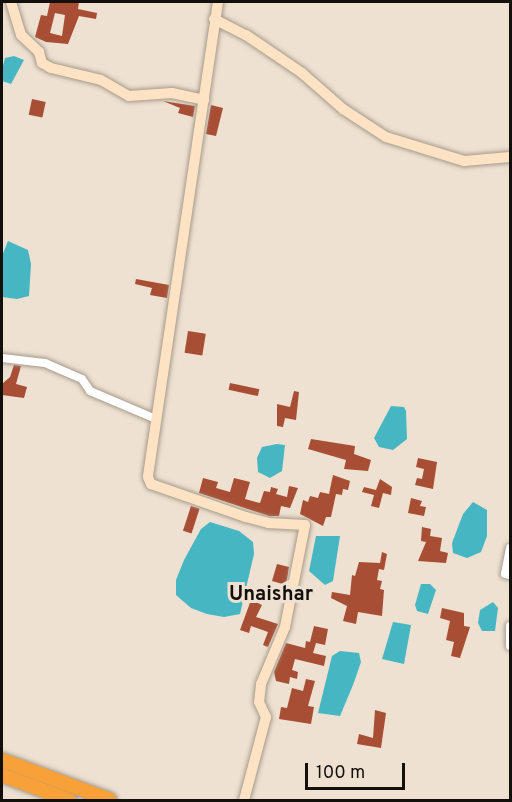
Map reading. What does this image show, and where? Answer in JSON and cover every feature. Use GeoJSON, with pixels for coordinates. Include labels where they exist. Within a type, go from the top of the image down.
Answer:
{"type":"FeatureCollection","features":[{"type":"Feature","properties":{"kind":"highway"},"geometry":{"type":"LineString","coordinates":[[2,760],[110,801]]}},
{"type":"Feature","properties":{"kind":"highway"},"geometry":{"type":"LineString","coordinates":[[2,775],[69,801]]}},
{"type":"Feature","properties":{"kind":"street"},"geometry":{"type":"LineString","coordinates":[[11,2],[21,35],[39,52],[42,63],[51,68],[101,80],[129,96],[172,93],[204,100]]}},
{"type":"Feature","properties":{"kind":"street"},"geometry":{"type":"LineString","coordinates":[[218,2],[149,467],[151,484],[268,523],[305,525],[285,627],[261,684],[260,702],[266,717],[244,801]]}},
{"type":"Feature","properties":{"kind":"street"},"geometry":{"type":"LineString","coordinates":[[214,19],[246,35],[302,73],[343,109],[386,137],[464,160],[510,157]]}},
{"type":"Feature","properties":{"kind":"street"},"geometry":{"type":"LineString","coordinates":[[2,358],[45,363],[82,380],[90,392],[156,419]]}},
{"type":"Feature","properties":{"kind":"street"},"geometry":{"type":"LineString","coordinates":[[510,548],[505,574],[510,575]]}},
{"type":"Feature","properties":{"kind":"street"},"geometry":{"type":"LineString","coordinates":[[510,626],[510,646]]}},
{"type":"Feature","properties":{"kind":"water"},"geometry":{"type":"Polygon","coordinates":[[[14,56],[24,60],[11,84],[2,81],[2,69],[5,58],[14,56]]]}},
{"type":"Feature","properties":{"kind":"water"},"geometry":{"type":"Polygon","coordinates":[[[8,241],[28,250],[31,264],[29,296],[17,299],[2,297],[2,256],[8,241]]]}},
{"type":"Feature","properties":{"kind":"water"},"geometry":{"type":"Polygon","coordinates":[[[391,406],[404,407],[406,411],[407,439],[393,450],[379,447],[374,438],[391,406]]]}},
{"type":"Feature","properties":{"kind":"water"},"geometry":{"type":"Polygon","coordinates":[[[285,445],[282,471],[270,478],[258,472],[257,458],[262,447],[285,445]]]}},
{"type":"Feature","properties":{"kind":"water"},"geometry":{"type":"Polygon","coordinates":[[[473,502],[487,510],[487,536],[481,552],[467,558],[453,553],[452,543],[463,514],[473,502]]]}},
{"type":"Feature","properties":{"kind":"water"},"geometry":{"type":"Polygon","coordinates":[[[210,522],[239,531],[253,542],[254,554],[240,614],[224,617],[207,614],[191,608],[176,595],[176,580],[184,560],[201,529],[210,522]]]}},
{"type":"Feature","properties":{"kind":"water"},"geometry":{"type":"Polygon","coordinates":[[[316,536],[340,536],[333,581],[325,585],[309,571],[316,536]]]}},
{"type":"Feature","properties":{"kind":"water"},"geometry":{"type":"Polygon","coordinates":[[[421,584],[430,584],[436,590],[428,614],[417,611],[415,605],[421,584]]]}},
{"type":"Feature","properties":{"kind":"water"},"geometry":{"type":"Polygon","coordinates":[[[493,602],[498,608],[495,631],[482,631],[478,623],[480,610],[493,602]]]}},
{"type":"Feature","properties":{"kind":"water"},"geometry":{"type":"Polygon","coordinates":[[[393,622],[411,625],[404,664],[382,659],[393,622]]]}},
{"type":"Feature","properties":{"kind":"water"},"geometry":{"type":"Polygon","coordinates":[[[340,651],[359,653],[361,662],[353,685],[340,716],[318,713],[332,656],[340,651]]]}},
{"type":"Feature","properties":{"kind":"building"},"geometry":{"type":"Polygon","coordinates":[[[50,2],[79,2],[78,9],[97,13],[96,19],[79,16],[68,44],[46,42],[35,37],[41,15],[47,16],[50,2]],[[55,13],[50,33],[62,36],[65,15],[55,13]]]}},
{"type":"Feature","properties":{"kind":"building"},"geometry":{"type":"Polygon","coordinates":[[[32,99],[46,102],[42,118],[29,115],[32,99]]]}},
{"type":"Feature","properties":{"kind":"building"},"geometry":{"type":"Polygon","coordinates":[[[163,101],[195,106],[193,117],[178,113],[180,108],[163,101]]]}},
{"type":"Feature","properties":{"kind":"building"},"geometry":{"type":"Polygon","coordinates":[[[211,105],[223,108],[216,136],[206,134],[211,105]]]}},
{"type":"Feature","properties":{"kind":"building"},"geometry":{"type":"Polygon","coordinates":[[[136,279],[169,285],[167,298],[150,295],[152,288],[135,284],[136,279]]]}},
{"type":"Feature","properties":{"kind":"building"},"geometry":{"type":"Polygon","coordinates":[[[188,331],[206,334],[202,356],[185,353],[188,331]]]}},
{"type":"Feature","properties":{"kind":"building"},"geometry":{"type":"Polygon","coordinates":[[[14,365],[21,366],[16,384],[27,387],[24,398],[2,395],[2,384],[10,377],[14,365]]]}},
{"type":"Feature","properties":{"kind":"building"},"geometry":{"type":"Polygon","coordinates":[[[230,383],[259,389],[258,396],[229,390],[230,383]]]}},
{"type":"Feature","properties":{"kind":"building"},"geometry":{"type":"Polygon","coordinates":[[[294,391],[299,392],[296,420],[285,418],[283,427],[277,426],[277,404],[290,407],[294,391]]]}},
{"type":"Feature","properties":{"kind":"building"},"geometry":{"type":"Polygon","coordinates":[[[311,439],[355,446],[354,454],[371,460],[368,471],[344,469],[346,460],[308,449],[311,439]]]}},
{"type":"Feature","properties":{"kind":"building"},"geometry":{"type":"Polygon","coordinates":[[[418,458],[437,462],[433,489],[415,485],[417,478],[422,479],[424,469],[416,467],[418,458]]]}},
{"type":"Feature","properties":{"kind":"building"},"geometry":{"type":"Polygon","coordinates":[[[333,475],[350,481],[348,490],[343,489],[342,495],[336,494],[331,517],[326,517],[323,526],[300,514],[303,500],[308,502],[310,496],[318,498],[320,492],[329,494],[333,475]]]}},
{"type":"Feature","properties":{"kind":"building"},"geometry":{"type":"Polygon","coordinates":[[[203,478],[218,482],[216,488],[230,492],[234,478],[250,482],[245,499],[260,503],[264,491],[270,492],[271,487],[278,489],[276,494],[287,497],[289,486],[298,488],[290,508],[281,506],[279,516],[269,516],[199,493],[203,478]]]}},
{"type":"Feature","properties":{"kind":"building"},"geometry":{"type":"Polygon","coordinates":[[[380,479],[392,487],[391,495],[383,493],[379,508],[371,506],[374,495],[362,492],[364,487],[376,490],[380,479]]]}},
{"type":"Feature","properties":{"kind":"building"},"geometry":{"type":"Polygon","coordinates":[[[411,498],[422,501],[420,506],[426,507],[424,516],[408,513],[411,498]]]}},
{"type":"Feature","properties":{"kind":"building"},"geometry":{"type":"Polygon","coordinates":[[[191,506],[200,509],[192,534],[183,531],[191,506]]]}},
{"type":"Feature","properties":{"kind":"building"},"geometry":{"type":"Polygon","coordinates":[[[422,527],[431,529],[430,536],[442,538],[440,551],[448,553],[446,563],[418,561],[426,542],[421,541],[422,527]]]}},
{"type":"Feature","properties":{"kind":"building"},"geometry":{"type":"Polygon","coordinates":[[[382,552],[387,554],[384,570],[379,569],[377,580],[382,581],[380,589],[384,590],[382,616],[358,612],[356,624],[343,621],[347,606],[331,598],[332,592],[350,595],[352,575],[355,576],[359,562],[380,563],[382,552]]]}},
{"type":"Feature","properties":{"kind":"building"},"geometry":{"type":"Polygon","coordinates":[[[277,564],[289,567],[286,585],[272,581],[277,564]]]}},
{"type":"Feature","properties":{"kind":"building"},"geometry":{"type":"Polygon","coordinates":[[[251,600],[262,605],[256,617],[278,624],[268,647],[263,645],[268,632],[251,626],[249,633],[240,630],[251,600]]]}},
{"type":"Feature","properties":{"kind":"building"},"geometry":{"type":"Polygon","coordinates":[[[442,608],[464,613],[464,626],[470,627],[460,658],[451,656],[454,642],[446,640],[450,621],[440,618],[442,608]]]}},
{"type":"Feature","properties":{"kind":"building"},"geometry":{"type":"Polygon","coordinates":[[[314,626],[328,629],[325,645],[316,643],[313,653],[326,656],[324,666],[295,659],[292,670],[298,672],[297,679],[290,677],[289,684],[276,681],[274,672],[286,643],[305,648],[306,641],[310,642],[314,626]]]}},
{"type":"Feature","properties":{"kind":"building"},"geometry":{"type":"Polygon","coordinates":[[[306,679],[315,681],[308,706],[314,707],[311,724],[279,719],[281,707],[287,708],[292,688],[303,691],[306,679]]]}},
{"type":"Feature","properties":{"kind":"building"},"geometry":{"type":"Polygon","coordinates":[[[375,710],[386,713],[381,748],[357,744],[359,734],[373,738],[375,710]]]}},
{"type":"Feature","properties":{"kind":"district","name":"Unaishar"},"geometry":{"type":"Point","coordinates":[271,595]}}]}
